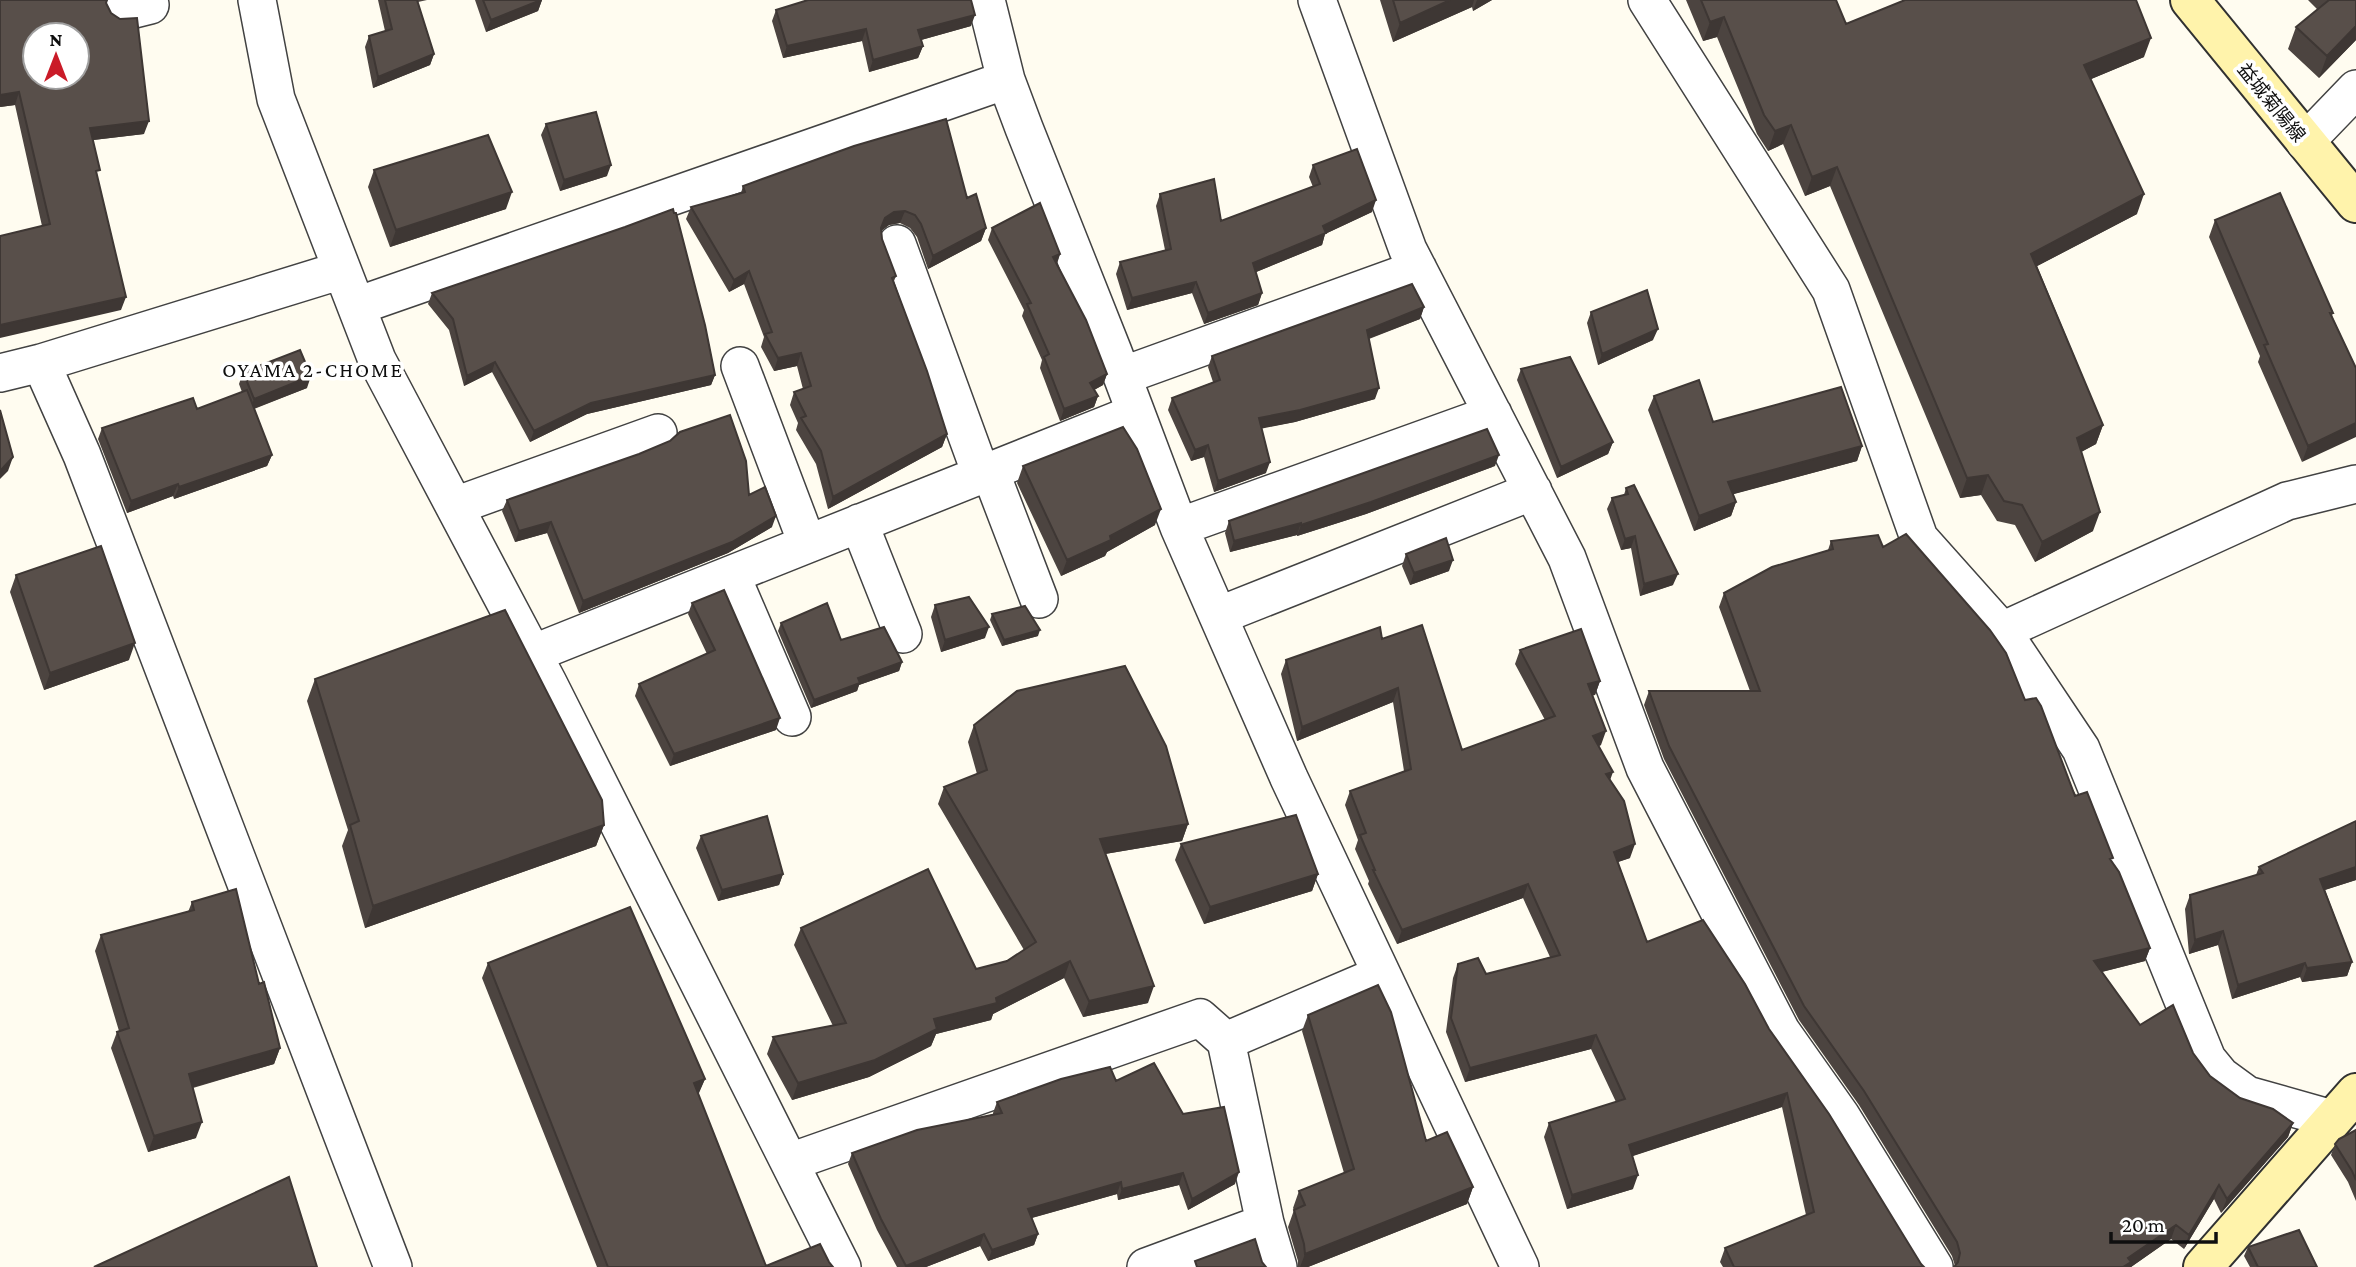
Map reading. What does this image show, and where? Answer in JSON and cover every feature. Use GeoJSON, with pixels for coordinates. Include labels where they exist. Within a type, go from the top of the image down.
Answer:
{"type":"FeatureCollection","features":[{"type":"Feature","properties":{"kind":"main road","name":"益城菊陽線"},"geometry":{"type":"LineString","coordinates":[[2190,0],[2356,203]]}},
{"type":"Feature","properties":{"kind":"main road"},"geometry":{"type":"LineString","coordinates":[[2203,1267],[2344,1106]]}},
{"type":"Feature","properties":{"kind":"street"},"geometry":{"type":"LineString","coordinates":[[257,0],[276,99],[377,360],[532,654],[842,1267]]}},
{"type":"Feature","properties":{"kind":"street"},"geometry":{"type":"LineString","coordinates":[[986,0],[1006,80],[1179,527],[1289,778],[1520,1267]]}},
{"type":"Feature","properties":{"kind":"street"},"geometry":{"type":"LineString","coordinates":[[1317,0],[1408,250],[1567,558],[1646,768],[1676,830],[1781,1031],[1841,1116],[1934,1267]]}},
{"type":"Feature","properties":{"kind":"street"},"geometry":{"type":"LineString","coordinates":[[1647,0],[1831,290],[1919,538],[2002,631],[2081,749],[2207,1059],[2221,1076],[2247,1095],[2344,1106]]}},
{"type":"Feature","properties":{"kind":"street"},"geometry":{"type":"LineString","coordinates":[[357,306],[1006,80]]}},
{"type":"Feature","properties":{"kind":"street"},"geometry":{"type":"LineString","coordinates":[[2305,142],[2356,89]]}},
{"type":"Feature","properties":{"kind":"street"},"geometry":{"type":"LineString","coordinates":[[897,244],[985,472],[1039,599]]}},
{"type":"Feature","properties":{"kind":"street"},"geometry":{"type":"LineString","coordinates":[[0,373],[41,363],[342,270]]}},
{"type":"Feature","properties":{"kind":"street"},"geometry":{"type":"LineString","coordinates":[[1122,376],[1418,270]]}},
{"type":"Feature","properties":{"kind":"street"},"geometry":{"type":"LineString","coordinates":[[41,363],[82,456],[393,1267]]}},
{"type":"Feature","properties":{"kind":"street"},"geometry":{"type":"LineString","coordinates":[[740,366],[807,543]]}},
{"type":"Feature","properties":{"kind":"street"},"geometry":{"type":"LineString","coordinates":[[532,654],[1136,413]]}},
{"type":"Feature","properties":{"kind":"street"},"geometry":{"type":"LineString","coordinates":[[1179,527],[1493,414]]}},
{"type":"Feature","properties":{"kind":"street"},"geometry":{"type":"LineString","coordinates":[[455,506],[658,433]]}},
{"type":"Feature","properties":{"kind":"street"},"geometry":{"type":"LineString","coordinates":[[2002,631],[2287,501],[2356,484]]}},
{"type":"Feature","properties":{"kind":"street"},"geometry":{"type":"LineString","coordinates":[[1218,616],[1532,491]]}},
{"type":"Feature","properties":{"kind":"street"},"geometry":{"type":"LineString","coordinates":[[859,523],[904,634]]}},
{"type":"Feature","properties":{"kind":"street"},"geometry":{"type":"LineString","coordinates":[[731,575],[792,717]]}},
{"type":"Feature","properties":{"kind":"street"},"geometry":{"type":"LineString","coordinates":[[1226,1041],[1371,979],[1382,978]]}},
{"type":"Feature","properties":{"kind":"street"},"geometry":{"type":"LineString","coordinates":[[790,1162],[1200,1018],[1226,1041],[1265,1223],[1278,1267]]}},
{"type":"Feature","properties":{"kind":"street"},"geometry":{"type":"LineString","coordinates":[[1146,1267],[1265,1223]]}},
{"type":"Feature","properties":{"kind":"building"},"geometry":{"type":"Polygon","coordinates":[[[0,0],[107,0],[111,13],[120,19],[137,18],[149,121],[90,128],[100,170],[96,171],[126,297],[0,325],[0,236],[50,224],[19,92],[0,95],[0,0]]]}},
{"type":"Feature","properties":{"kind":"building"},"geometry":{"type":"Polygon","coordinates":[[[385,0],[417,0],[434,54],[378,77],[369,36],[392,29],[385,0]]]}},
{"type":"Feature","properties":{"kind":"building"},"geometry":{"type":"Polygon","coordinates":[[[483,0],[541,0],[491,20],[483,0]]]}},
{"type":"Feature","properties":{"kind":"building"},"geometry":{"type":"Polygon","coordinates":[[[808,0],[971,0],[975,15],[918,30],[923,46],[873,60],[866,29],[787,46],[776,10],[808,0]]]}},
{"type":"Feature","properties":{"kind":"building"},"geometry":{"type":"Polygon","coordinates":[[[1393,0],[1450,0],[1400,23],[1393,0]]]}},
{"type":"Feature","properties":{"kind":"building"},"geometry":{"type":"Polygon","coordinates":[[[1701,0],[1836,0],[1846,24],[1905,0],[2136,0],[2151,38],[2084,65],[2144,194],[2031,254],[2103,425],[2077,438],[2100,512],[2042,542],[2022,505],[2004,501],[1988,475],[1967,478],[1837,167],[1812,177],[1791,125],[1775,131],[1764,115],[1724,17],[1710,22],[1701,0]]]}},
{"type":"Feature","properties":{"kind":"building"},"geometry":{"type":"Polygon","coordinates":[[[2329,0],[2356,0],[2356,26],[2327,56],[2296,27],[2329,0]]]}},
{"type":"Feature","properties":{"kind":"building"},"geometry":{"type":"Polygon","coordinates":[[[596,112],[611,165],[564,180],[546,124],[596,112]]]}},
{"type":"Feature","properties":{"kind":"building"},"geometry":{"type":"Polygon","coordinates":[[[946,119],[967,198],[976,194],[986,228],[933,256],[915,215],[905,211],[894,212],[885,218],[881,228],[882,239],[896,276],[892,278],[947,434],[833,497],[821,451],[801,418],[806,416],[794,392],[811,386],[801,353],[778,358],[765,334],[772,332],[749,271],[734,280],[691,207],[745,192],[743,186],[854,146],[946,119]]]}},
{"type":"Feature","properties":{"kind":"building"},"geometry":{"type":"Polygon","coordinates":[[[488,135],[512,192],[396,230],[374,170],[488,135]]]}},
{"type":"Feature","properties":{"kind":"building"},"geometry":{"type":"Polygon","coordinates":[[[1357,149],[1376,200],[1323,226],[1326,233],[1253,263],[1262,293],[1208,313],[1196,282],[1132,298],[1120,262],[1171,249],[1160,194],[1214,179],[1221,221],[1320,184],[1313,165],[1357,149]]]}},
{"type":"Feature","properties":{"kind":"building"},"geometry":{"type":"Polygon","coordinates":[[[2280,193],[2356,368],[2356,423],[2308,446],[2264,345],[2268,344],[2215,220],[2280,193]]]}},
{"type":"Feature","properties":{"kind":"building"},"geometry":{"type":"Polygon","coordinates":[[[1040,203],[1060,254],[1053,257],[1086,320],[1107,374],[1090,383],[1098,396],[1064,409],[1044,357],[1049,354],[1027,304],[1031,303],[992,228],[1040,203]]]}},
{"type":"Feature","properties":{"kind":"building"},"geometry":{"type":"Polygon","coordinates":[[[673,209],[705,325],[715,375],[591,403],[534,431],[495,362],[467,376],[453,319],[432,293],[673,209]]]}},
{"type":"Feature","properties":{"kind":"building"},"geometry":{"type":"Polygon","coordinates":[[[1412,284],[1424,307],[1367,330],[1379,388],[1300,410],[1259,418],[1270,462],[1218,481],[1208,445],[1195,450],[1172,398],[1220,380],[1212,356],[1412,284]]]}},
{"type":"Feature","properties":{"kind":"building"},"geometry":{"type":"Polygon","coordinates":[[[1647,290],[1658,329],[1602,354],[1591,312],[1647,290]]]}},
{"type":"Feature","properties":{"kind":"building"},"geometry":{"type":"Polygon","coordinates":[[[300,350],[311,376],[254,399],[243,372],[300,350]]]}},
{"type":"Feature","properties":{"kind":"building"},"geometry":{"type":"Polygon","coordinates":[[[1570,357],[1613,442],[1561,467],[1521,369],[1570,357]]]}},
{"type":"Feature","properties":{"kind":"building"},"geometry":{"type":"Polygon","coordinates":[[[1699,380],[1713,422],[1841,387],[1862,446],[1728,482],[1736,502],[1699,516],[1654,396],[1699,380]]]}},
{"type":"Feature","properties":{"kind":"building"},"geometry":{"type":"Polygon","coordinates":[[[247,390],[272,455],[131,501],[102,428],[193,398],[197,409],[247,390]]]}},
{"type":"Feature","properties":{"kind":"building"},"geometry":{"type":"Polygon","coordinates":[[[0,410],[13,457],[0,471],[0,410]]]}},
{"type":"Feature","properties":{"kind":"building"},"geometry":{"type":"Polygon","coordinates":[[[730,415],[746,461],[749,495],[765,487],[776,516],[732,542],[583,601],[551,522],[519,531],[507,500],[639,454],[670,441],[680,432],[730,415]]]}},
{"type":"Feature","properties":{"kind":"building"},"geometry":{"type":"Polygon","coordinates":[[[1123,427],[1137,449],[1161,509],[1110,536],[1111,540],[1067,560],[1023,466],[1123,427]]]}},
{"type":"Feature","properties":{"kind":"building"},"geometry":{"type":"Polygon","coordinates":[[[1487,429],[1499,455],[1301,525],[1234,541],[1229,521],[1487,429]]]}},
{"type":"Feature","properties":{"kind":"building"},"geometry":{"type":"Polygon","coordinates":[[[1634,485],[1678,574],[1644,584],[1635,536],[1625,539],[1612,498],[1628,494],[1626,488],[1634,485]]]}},
{"type":"Feature","properties":{"kind":"building"},"geometry":{"type":"Polygon","coordinates":[[[1906,534],[1990,630],[2006,653],[2025,700],[2036,698],[2041,706],[2075,796],[2087,792],[2113,858],[2110,859],[2119,872],[2150,948],[2094,961],[2140,1025],[2173,1005],[2193,1053],[2210,1076],[2240,1098],[2273,1109],[2293,1123],[2227,1199],[2219,1185],[2189,1235],[2176,1225],[2128,1258],[2131,1262],[2123,1267],[1954,1267],[1960,1253],[1957,1242],[1864,1091],[1804,1006],[1669,746],[1649,691],[1760,691],[1724,593],[1772,567],[1833,549],[1831,541],[1878,535],[1883,547],[1906,534]]]}},
{"type":"Feature","properties":{"kind":"building"},"geometry":{"type":"Polygon","coordinates":[[[1446,538],[1453,560],[1414,573],[1406,554],[1446,538]]]}},
{"type":"Feature","properties":{"kind":"building"},"geometry":{"type":"Polygon","coordinates":[[[101,546],[135,643],[50,673],[16,575],[101,546]]]}},
{"type":"Feature","properties":{"kind":"building"},"geometry":{"type":"Polygon","coordinates":[[[724,590],[780,718],[674,754],[639,684],[715,650],[692,603],[724,590]]]}},
{"type":"Feature","properties":{"kind":"building"},"geometry":{"type":"Polygon","coordinates":[[[969,597],[989,627],[945,640],[935,605],[969,597]]]}},
{"type":"Feature","properties":{"kind":"building"},"geometry":{"type":"Polygon","coordinates":[[[827,603],[841,640],[884,627],[902,662],[858,678],[860,683],[814,700],[781,623],[827,603]]]}},
{"type":"Feature","properties":{"kind":"building"},"geometry":{"type":"Polygon","coordinates":[[[1025,606],[1040,630],[1004,640],[992,614],[1025,606]]]}},
{"type":"Feature","properties":{"kind":"building"},"geometry":{"type":"Polygon","coordinates":[[[505,610],[602,800],[604,825],[373,906],[350,825],[359,821],[315,679],[505,610]]]}},
{"type":"Feature","properties":{"kind":"building"},"geometry":{"type":"Polygon","coordinates":[[[1422,625],[1462,750],[1555,716],[1520,650],[1581,629],[1600,681],[1588,684],[1606,731],[1593,736],[1613,772],[1606,774],[1624,801],[1635,844],[1614,852],[1647,942],[1703,920],[1745,984],[1769,1029],[1829,1114],[1924,1267],[1734,1267],[1725,1248],[1814,1212],[1787,1093],[1629,1145],[1638,1175],[1572,1195],[1549,1123],[1625,1099],[1596,1035],[1470,1068],[1451,1018],[1458,964],[1478,958],[1486,974],[1560,955],[1528,884],[1402,930],[1373,870],[1360,835],[1366,833],[1350,791],[1411,769],[1398,688],[1302,727],[1286,660],[1380,627],[1382,639],[1422,625]]]}},
{"type":"Feature","properties":{"kind":"building"},"geometry":{"type":"Polygon","coordinates":[[[1125,666],[1166,746],[1188,824],[1100,839],[1154,986],[1089,1001],[1070,961],[996,998],[997,1003],[934,1019],[937,1029],[875,1060],[798,1083],[773,1037],[846,1023],[801,928],[928,869],[976,969],[1007,961],[1036,942],[944,787],[987,770],[974,725],[1017,691],[1125,666]]]}},
{"type":"Feature","properties":{"kind":"building"},"geometry":{"type":"Polygon","coordinates":[[[1296,815],[1318,874],[1210,907],[1181,844],[1296,815]]]}},
{"type":"Feature","properties":{"kind":"building"},"geometry":{"type":"Polygon","coordinates":[[[767,816],[783,874],[722,890],[701,836],[767,816]]]}},
{"type":"Feature","properties":{"kind":"building"},"geometry":{"type":"Polygon","coordinates":[[[2356,821],[2356,867],[2320,879],[2352,962],[2307,968],[2305,963],[2238,985],[2223,931],[2195,940],[2190,895],[2263,873],[2259,867],[2356,821]]]}},
{"type":"Feature","properties":{"kind":"building"},"geometry":{"type":"Polygon","coordinates":[[[236,889],[259,984],[264,982],[280,1048],[189,1074],[202,1122],[154,1136],[117,1032],[129,1028],[101,935],[194,910],[192,902],[236,889]]]}},
{"type":"Feature","properties":{"kind":"building"},"geometry":{"type":"Polygon","coordinates":[[[630,907],[705,1079],[694,1083],[766,1266],[820,1244],[833,1267],[608,1267],[488,963],[630,907]]]}},
{"type":"Feature","properties":{"kind":"building"},"geometry":{"type":"Polygon","coordinates":[[[1378,985],[1391,1012],[1426,1141],[1447,1132],[1473,1187],[1305,1254],[1294,1210],[1305,1205],[1299,1191],[1354,1169],[1308,1015],[1378,985]]]}},
{"type":"Feature","properties":{"kind":"building"},"geometry":{"type":"Polygon","coordinates":[[[1154,1063],[1183,1114],[1224,1107],[1239,1172],[1192,1199],[1183,1173],[1122,1189],[1121,1182],[1028,1209],[1038,1234],[992,1250],[984,1234],[906,1266],[881,1219],[852,1153],[917,1130],[1002,1113],[997,1102],[1061,1079],[1110,1067],[1116,1081],[1154,1063]]]}},
{"type":"Feature","properties":{"kind":"building"},"geometry":{"type":"Polygon","coordinates":[[[2356,1130],[2356,1180],[2335,1144],[2356,1130]]]}},
{"type":"Feature","properties":{"kind":"building"},"geometry":{"type":"Polygon","coordinates":[[[289,1177],[317,1267],[94,1267],[289,1177]]]}},
{"type":"Feature","properties":{"kind":"building"},"geometry":{"type":"Polygon","coordinates":[[[2299,1230],[2317,1267],[2258,1267],[2248,1247],[2299,1230]]]}},
{"type":"Feature","properties":{"kind":"building"},"geometry":{"type":"Polygon","coordinates":[[[1255,1239],[1266,1267],[1197,1267],[1195,1261],[1255,1239]]]}},
{"type":"Feature","properties":{"kind":"district","name":"OYAMA 2-CHOME"},"geometry":{"type":"Point","coordinates":[313,370]}}]}
